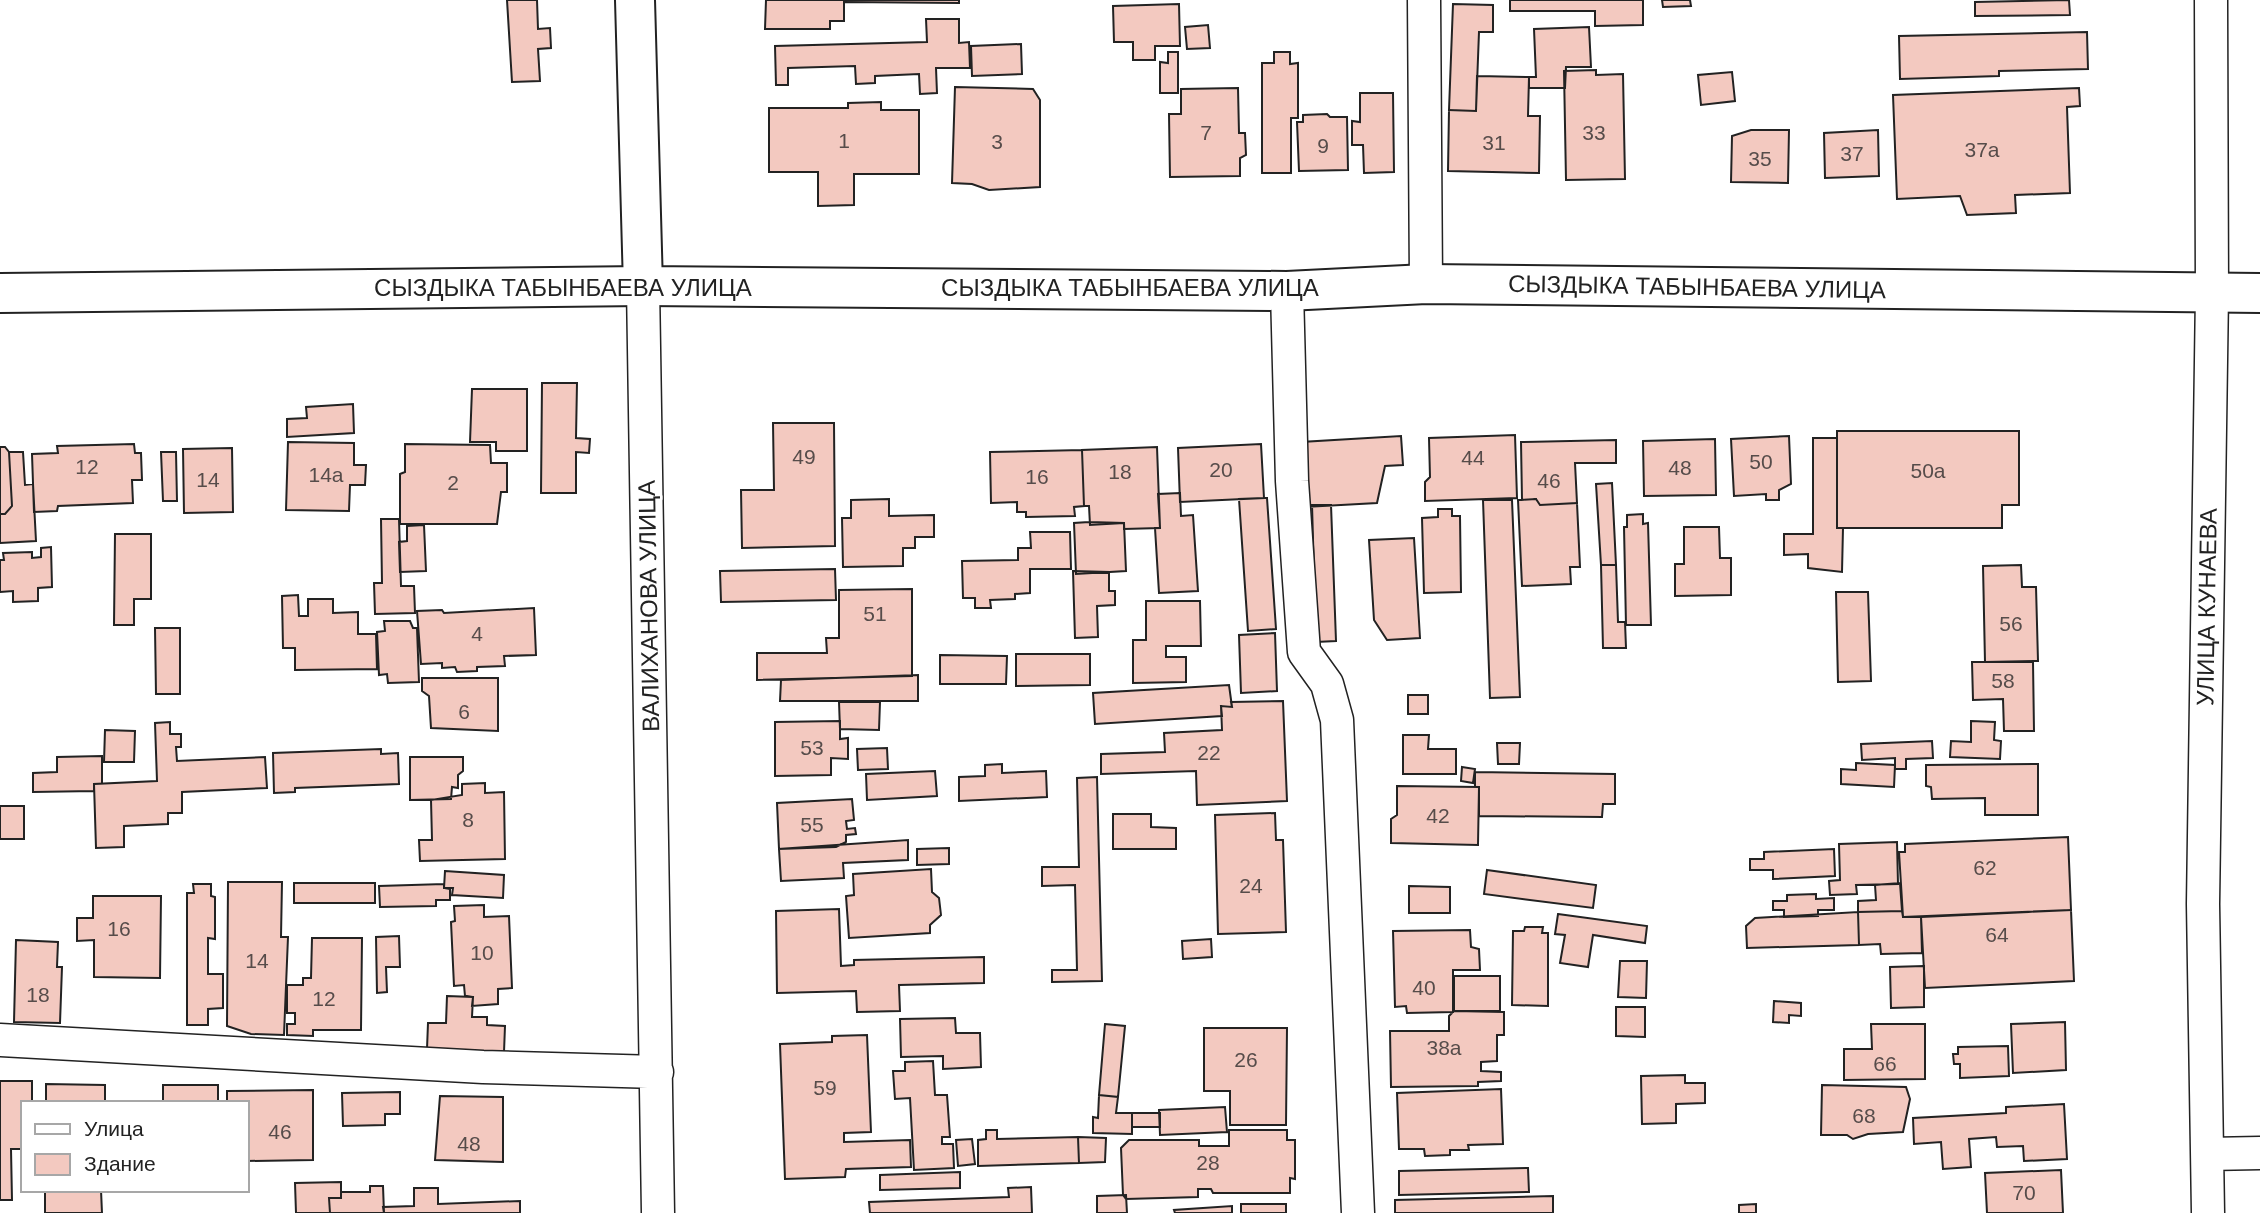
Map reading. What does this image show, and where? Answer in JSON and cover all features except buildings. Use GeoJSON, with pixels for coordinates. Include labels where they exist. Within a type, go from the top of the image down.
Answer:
{"type":"FeatureCollection","features":[{"type":"Feature","properties":{"kind":"street","name":"ВАЛИХАНОВА УЛИЦА"},"geometry":{"type":"LineString","coordinates":[[635,0],[643,286],[658,1213]]}},
{"type":"Feature","properties":{"kind":"street"},"geometry":{"type":"LineString","coordinates":[[1424,0],[1426,284]]}},
{"type":"Feature","properties":{"kind":"street","name":"УЛИЦА КУНАЕВА"},"geometry":{"type":"LineString","coordinates":[[2208,1213],[2203,904],[2212,293],[2211,0]]}},
{"type":"Feature","properties":{"kind":"street","name":"СЫЗДЫКА ТАБЫНБАЕВА УЛИЦА"},"geometry":{"type":"LineString","coordinates":[[0,293],[643,286],[1287,291],[1426,284],[2260,293]]}},
{"type":"Feature","properties":{"kind":"street"},"geometry":{"type":"LineString","coordinates":[[1287,291],[1292,481],[1304,652],[1327,684],[1337,720],[1358,1213]]}},
{"type":"Feature","properties":{"kind":"street"},"geometry":{"type":"LineString","coordinates":[[0,1040],[483,1067],[657,1072]]}},
{"type":"Feature","properties":{"kind":"street"},"geometry":{"type":"LineString","coordinates":[[2208,1154],[2260,1153]]}}]}
